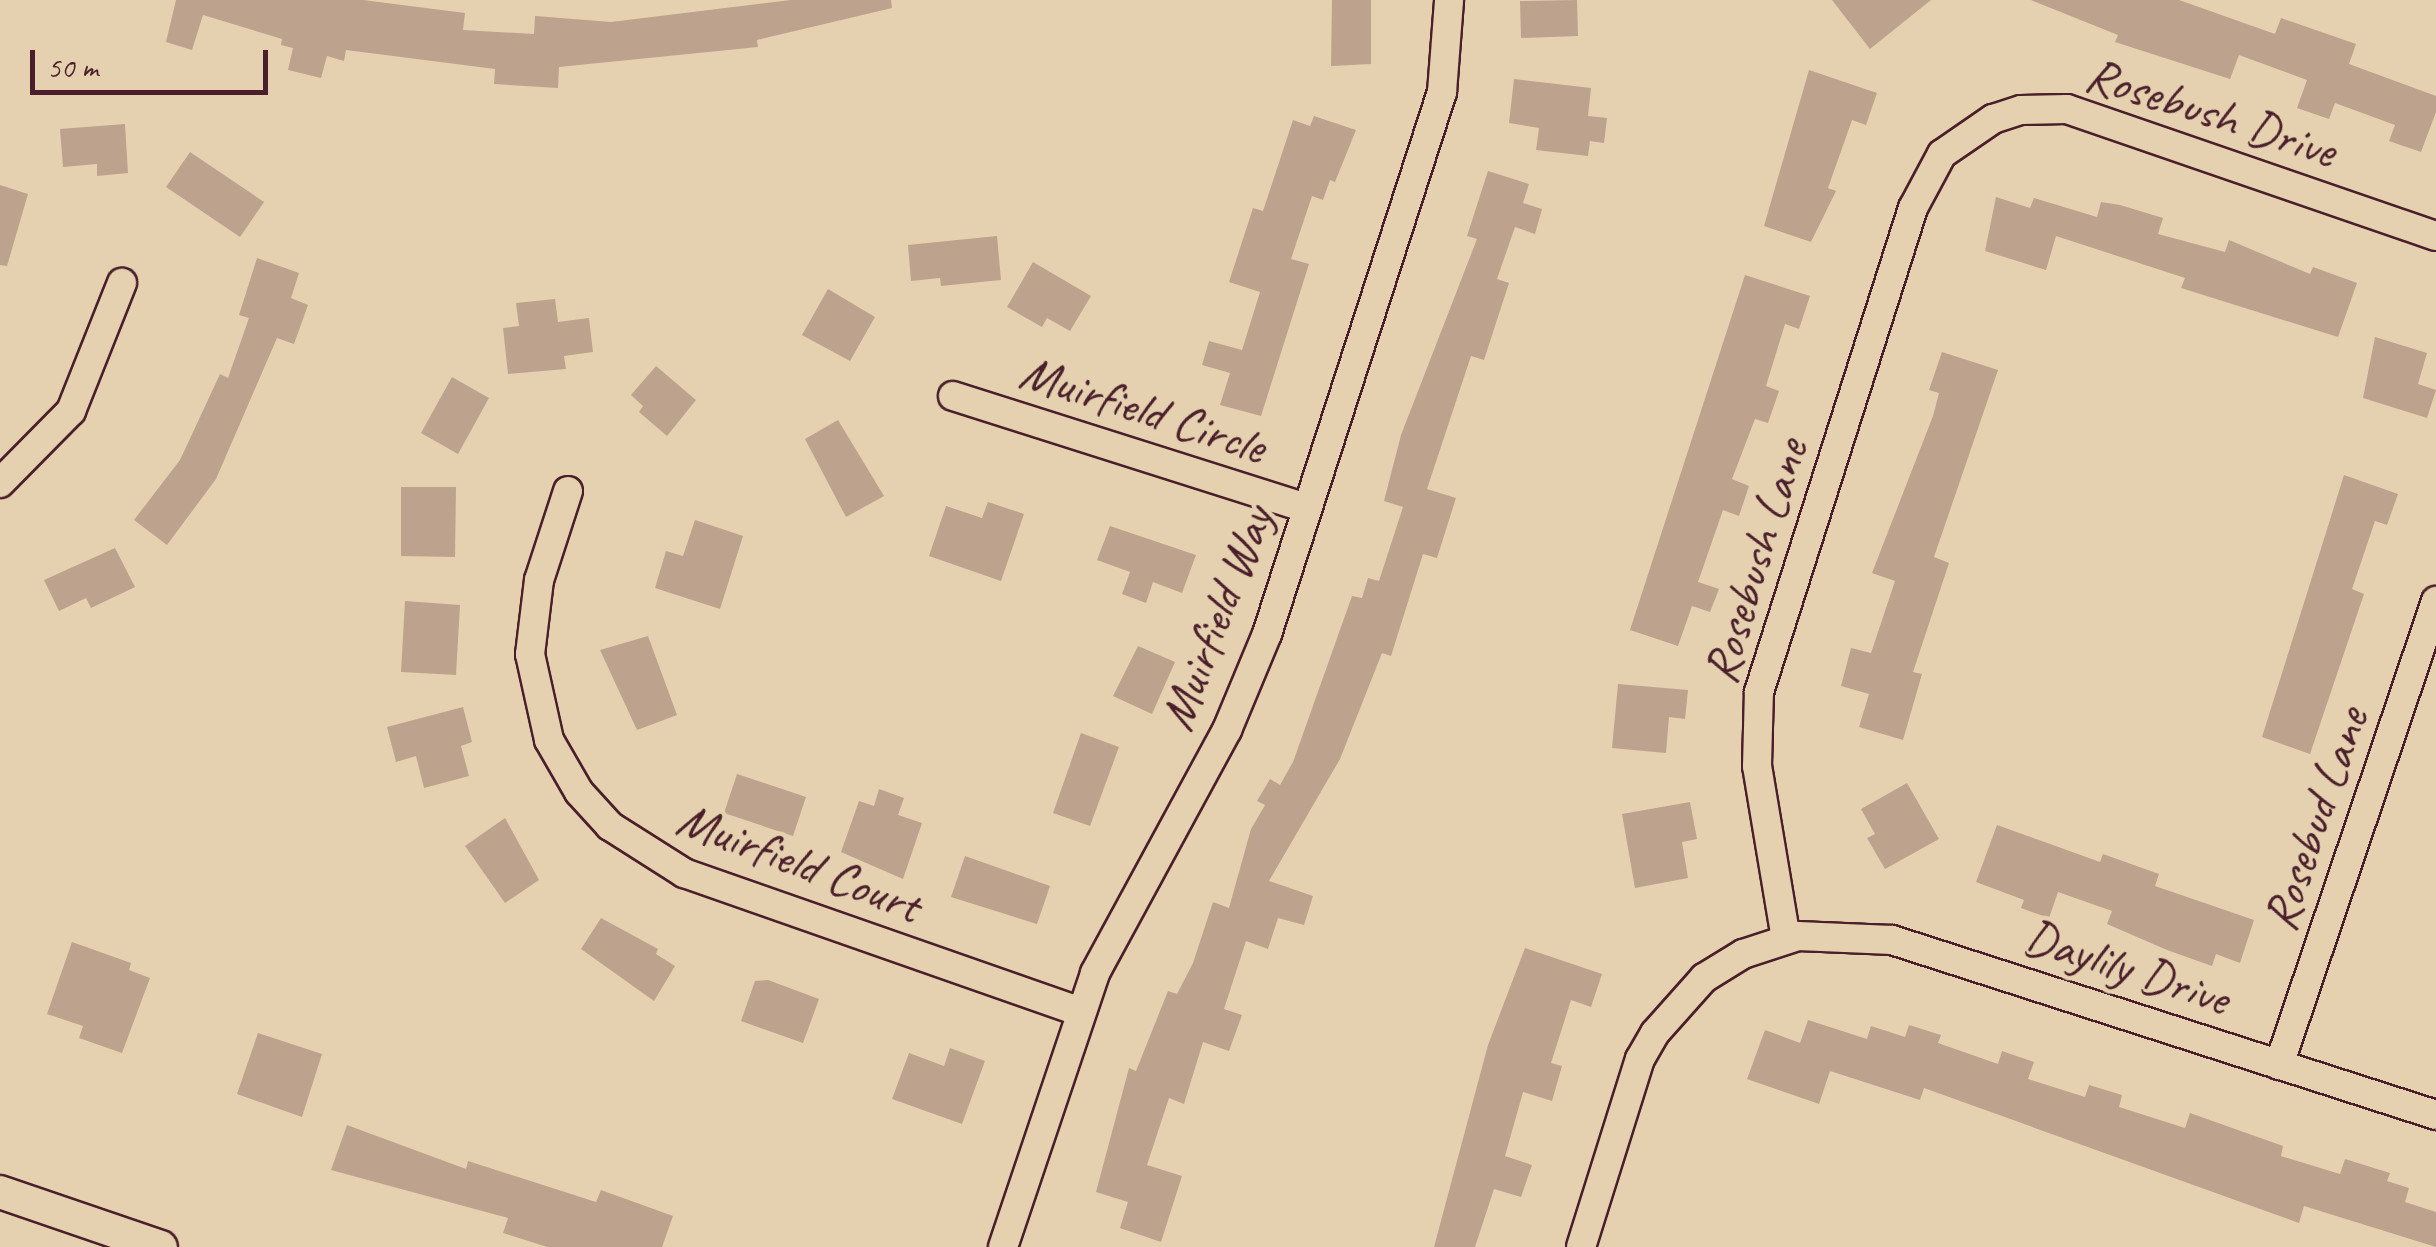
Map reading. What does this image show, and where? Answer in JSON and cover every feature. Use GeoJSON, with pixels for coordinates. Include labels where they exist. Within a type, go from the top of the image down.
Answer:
{"type":"FeatureCollection","features":[{"type":"Feature","properties":{"kind":"street","name":"Muirfield Way"},"geometry":{"type":"LineString","coordinates":[[1004,1247],[1080,1011],[1123,917],[1227,730],[1307,508],[1442,92],[1449,0]]}},
{"type":"Feature","properties":{"kind":"street","name":"Rosebush Drive"},"geometry":{"type":"LineString","coordinates":[[1960,140],[2021,110],[2081,112],[2436,236]]}},
{"type":"Feature","properties":{"kind":"street","name":"Rosebush Lane"},"geometry":{"type":"LineString","coordinates":[[1786,939],[1757,766],[1758,692],[1913,208],[1933,167],[1960,140]]}},
{"type":"Feature","properties":{"kind":"street"},"geometry":{"type":"LineString","coordinates":[[0,483],[71,411],[122,283]]}},
{"type":"Feature","properties":{"kind":"street","name":"Muirfield Circle"},"geometry":{"type":"LineString","coordinates":[[953,396],[1307,508]]}},
{"type":"Feature","properties":{"kind":"street","name":"Muirfield Court"},"geometry":{"type":"LineString","coordinates":[[568,491],[539,580],[530,654],[550,740],[579,792],[610,826],[684,874],[1080,1011]]}},
{"type":"Feature","properties":{"kind":"street","name":"Rosebud Lane"},"geometry":{"type":"LineString","coordinates":[[2280,1065],[2436,601]]}},
{"type":"Feature","properties":{"kind":"street","name":"Daylily Drive"},"geometry":{"type":"LineString","coordinates":[[1786,939],[1834,933],[1892,940],[2436,1115]]}},
{"type":"Feature","properties":{"kind":"street"},"geometry":{"type":"LineString","coordinates":[[1581,1247],[1625,1102],[1654,1033],[1704,978],[1743,954],[1786,939]]}},
{"type":"Feature","properties":{"kind":"street"},"geometry":{"type":"LineString","coordinates":[[0,1192],[161,1247]]}},
{"type":"Feature","properties":{"kind":"building"},"geometry":{"type":"Polygon","coordinates":[[[176,0],[363,0],[465,13],[463,30],[534,34],[535,16],[611,22],[791,0],[891,0],[892,8],[757,40],[758,47],[559,67],[558,88],[494,84],[495,69],[346,50],[344,61],[327,56],[321,78],[288,70],[293,48],[281,45],[282,39],[203,15],[192,50],[166,42],[176,0]]]}},
{"type":"Feature","properties":{"kind":"building"},"geometry":{"type":"Polygon","coordinates":[[[1332,0],[1371,0],[1371,64],[1331,66],[1332,0]]]}},
{"type":"Feature","properties":{"kind":"building"},"geometry":{"type":"Polygon","coordinates":[[[1577,0],[1578,36],[1521,38],[1520,1],[1577,0]]]}},
{"type":"Feature","properties":{"kind":"building"},"geometry":{"type":"Polygon","coordinates":[[[1832,0],[1931,0],[1870,49],[1832,0]]]}},
{"type":"Feature","properties":{"kind":"building"},"geometry":{"type":"Polygon","coordinates":[[[2031,0],[2179,0],[2275,34],[2281,18],[2356,44],[2349,64],[2436,96],[2436,112],[2421,152],[2389,141],[2395,125],[2335,103],[2329,119],[2297,108],[2307,80],[2239,55],[2230,79],[2115,42],[2118,35],[2031,0]]]}},
{"type":"Feature","properties":{"kind":"building"},"geometry":{"type":"Polygon","coordinates":[[[1809,70],[1877,93],[1866,125],[1852,120],[1828,188],[1836,191],[1811,242],[1764,226],[1809,70]]]}},
{"type":"Feature","properties":{"kind":"building"},"geometry":{"type":"Polygon","coordinates":[[[1514,79],[1591,88],[1588,116],[1607,118],[1604,143],[1590,141],[1588,156],[1536,150],[1539,128],[1509,123],[1514,79]]]}},
{"type":"Feature","properties":{"kind":"building"},"geometry":{"type":"Polygon","coordinates":[[[1314,116],[1356,130],[1335,182],[1330,180],[1323,200],[1312,196],[1291,259],[1309,264],[1261,416],[1220,405],[1230,373],[1202,365],[1209,341],[1242,350],[1260,292],[1229,282],[1253,208],[1263,211],[1293,120],[1310,126],[1314,116]]]}},
{"type":"Feature","properties":{"kind":"building"},"geometry":{"type":"Polygon","coordinates":[[[125,124],[128,173],[97,176],[97,164],[63,167],[60,129],[125,124]]]}},
{"type":"Feature","properties":{"kind":"building"},"geometry":{"type":"Polygon","coordinates":[[[190,152],[264,202],[240,237],[166,187],[190,152]]]}},
{"type":"Feature","properties":{"kind":"building"},"geometry":{"type":"Polygon","coordinates":[[[1488,171],[1529,184],[1523,203],[1542,209],[1535,234],[1515,227],[1497,279],[1509,283],[1484,360],[1471,356],[1427,489],[1456,498],[1437,558],[1423,554],[1391,656],[1382,653],[1340,759],[1269,881],[1313,896],[1304,925],[1278,918],[1268,949],[1246,941],[1224,1009],[1242,1015],[1229,1051],[1203,1042],[1184,1104],[1169,1098],[1147,1165],[1182,1176],[1161,1242],[1120,1228],[1128,1202],[1096,1192],[1129,1068],[1136,1071],[1168,991],[1177,994],[1193,963],[1213,902],[1229,908],[1251,829],[1265,805],[1257,801],[1270,779],[1280,785],[1293,762],[1352,596],[1362,598],[1368,578],[1379,581],[1403,507],[1384,501],[1401,435],[1477,239],[1467,236],[1488,171]]]}},
{"type":"Feature","properties":{"kind":"building"},"geometry":{"type":"Polygon","coordinates":[[[0,185],[28,194],[7,266],[0,265],[0,185]]]}},
{"type":"Feature","properties":{"kind":"building"},"geometry":{"type":"Polygon","coordinates":[[[1996,197],[2030,208],[2034,198],[2097,217],[2101,202],[2120,205],[2163,218],[2158,234],[2225,252],[2229,240],[2310,274],[2313,267],[2357,283],[2338,337],[2181,288],[2185,278],[2056,236],[2046,270],[1985,251],[1996,197]]]}},
{"type":"Feature","properties":{"kind":"building"},"geometry":{"type":"Polygon","coordinates":[[[997,236],[1001,280],[941,286],[940,278],[911,281],[908,245],[997,236]]]}},
{"type":"Feature","properties":{"kind":"building"},"geometry":{"type":"Polygon","coordinates":[[[257,258],[299,273],[291,298],[308,305],[294,344],[277,338],[216,479],[167,545],[134,520],[180,460],[220,374],[228,378],[249,318],[239,315],[257,258]]]}},
{"type":"Feature","properties":{"kind":"building"},"geometry":{"type":"Polygon","coordinates":[[[1033,262],[1091,296],[1070,331],[1047,318],[1042,327],[1007,307],[1033,262]]]}},
{"type":"Feature","properties":{"kind":"building"},"geometry":{"type":"Polygon","coordinates":[[[1745,275],[1810,296],[1799,329],[1785,324],[1766,386],[1779,391],[1768,423],[1755,419],[1732,479],[1749,486],[1739,516],[1723,510],[1698,582],[1719,589],[1710,612],[1692,606],[1678,646],[1630,630],[1745,275]]]}},
{"type":"Feature","properties":{"kind":"building"},"geometry":{"type":"Polygon","coordinates":[[[828,289],[875,317],[850,361],[802,335],[828,289]]]}},
{"type":"Feature","properties":{"kind":"building"},"geometry":{"type":"Polygon","coordinates":[[[555,299],[558,322],[589,318],[593,352],[564,356],[566,369],[508,374],[503,328],[519,326],[516,303],[555,299]]]}},
{"type":"Feature","properties":{"kind":"building"},"geometry":{"type":"Polygon","coordinates":[[[2375,337],[2427,353],[2418,384],[2436,390],[2427,418],[2363,398],[2375,337]]]}},
{"type":"Feature","properties":{"kind":"building"},"geometry":{"type":"Polygon","coordinates":[[[1942,352],[1998,370],[1934,557],[1949,563],[1913,672],[1922,674],[1903,740],[1859,727],[1869,694],[1841,686],[1851,648],[1871,653],[1895,581],[1872,573],[1933,416],[1939,393],[1929,390],[1942,352]]]}},
{"type":"Feature","properties":{"kind":"building"},"geometry":{"type":"Polygon","coordinates":[[[656,366],[696,400],[667,436],[639,412],[643,406],[631,395],[656,366]]]}},
{"type":"Feature","properties":{"kind":"building"},"geometry":{"type":"Polygon","coordinates":[[[452,377],[489,398],[458,454],[421,433],[452,377]]]}},
{"type":"Feature","properties":{"kind":"building"},"geometry":{"type":"Polygon","coordinates":[[[838,420],[884,496],[846,517],[805,439],[838,420]]]}},
{"type":"Feature","properties":{"kind":"building"},"geometry":{"type":"Polygon","coordinates":[[[2344,475],[2398,494],[2387,525],[2375,521],[2352,589],[2364,594],[2310,754],[2262,737],[2344,475]]]}},
{"type":"Feature","properties":{"kind":"building"},"geometry":{"type":"Polygon","coordinates":[[[401,487],[456,487],[455,557],[401,556],[401,487]]]}},
{"type":"Feature","properties":{"kind":"building"},"geometry":{"type":"Polygon","coordinates":[[[988,502],[1024,514],[1001,581],[929,556],[946,506],[982,518],[988,502]]]}},
{"type":"Feature","properties":{"kind":"building"},"geometry":{"type":"Polygon","coordinates":[[[695,520],[743,536],[720,609],[655,588],[666,551],[683,556],[695,520]]]}},
{"type":"Feature","properties":{"kind":"building"},"geometry":{"type":"Polygon","coordinates":[[[1110,526],[1196,555],[1182,593],[1153,582],[1146,603],[1122,594],[1130,572],[1097,560],[1110,526]]]}},
{"type":"Feature","properties":{"kind":"building"},"geometry":{"type":"Polygon","coordinates":[[[115,548],[135,587],[91,608],[86,598],[59,611],[44,580],[115,548]]]}},
{"type":"Feature","properties":{"kind":"building"},"geometry":{"type":"Polygon","coordinates":[[[405,601],[460,605],[456,675],[401,672],[405,601]]]}},
{"type":"Feature","properties":{"kind":"building"},"geometry":{"type":"Polygon","coordinates":[[[648,636],[677,715],[637,730],[600,650],[648,636]]]}},
{"type":"Feature","properties":{"kind":"building"},"geometry":{"type":"Polygon","coordinates":[[[1138,646],[1175,662],[1152,714],[1113,696],[1138,646]]]}},
{"type":"Feature","properties":{"kind":"building"},"geometry":{"type":"Polygon","coordinates":[[[1618,684],[1688,690],[1685,719],[1669,717],[1666,753],[1612,748],[1618,684]]]}},
{"type":"Feature","properties":{"kind":"building"},"geometry":{"type":"Polygon","coordinates":[[[463,707],[472,742],[461,746],[469,776],[424,788],[416,756],[396,762],[387,727],[463,707]]]}},
{"type":"Feature","properties":{"kind":"building"},"geometry":{"type":"Polygon","coordinates":[[[1081,733],[1119,747],[1090,826],[1053,813],[1081,733]]]}},
{"type":"Feature","properties":{"kind":"building"},"geometry":{"type":"Polygon","coordinates":[[[737,774],[806,797],[793,836],[724,813],[737,774]]]}},
{"type":"Feature","properties":{"kind":"building"},"geometry":{"type":"Polygon","coordinates":[[[1907,783],[1939,839],[1885,869],[1867,838],[1875,834],[1861,809],[1907,783]]]}},
{"type":"Feature","properties":{"kind":"building"},"geometry":{"type":"Polygon","coordinates":[[[879,789],[904,798],[898,815],[922,823],[903,879],[841,852],[859,801],[874,806],[879,789]]]}},
{"type":"Feature","properties":{"kind":"building"},"geometry":{"type":"Polygon","coordinates":[[[1690,802],[1697,839],[1682,842],[1688,878],[1635,888],[1622,814],[1690,802]]]}},
{"type":"Feature","properties":{"kind":"building"},"geometry":{"type":"Polygon","coordinates":[[[505,818],[539,880],[505,903],[465,846],[505,818]]]}},
{"type":"Feature","properties":{"kind":"building"},"geometry":{"type":"Polygon","coordinates":[[[1997,825],[2100,862],[2103,854],[2159,874],[2155,886],[2254,920],[2240,963],[2216,954],[2212,966],[2167,950],[2107,924],[2112,911],[2058,892],[2049,918],[2021,908],[2024,900],[1976,882],[1997,825]]]}},
{"type":"Feature","properties":{"kind":"building"},"geometry":{"type":"Polygon","coordinates":[[[965,856],[1050,886],[1037,924],[951,897],[965,856]]]}},
{"type":"Feature","properties":{"kind":"building"},"geometry":{"type":"Polygon","coordinates":[[[601,918],[658,949],[656,954],[675,966],[654,1001],[581,949],[601,918]]]}},
{"type":"Feature","properties":{"kind":"building"},"geometry":{"type":"Polygon","coordinates":[[[72,942],[131,963],[129,970],[150,978],[122,1053],[79,1038],[83,1026],[47,1014],[72,942]]]}},
{"type":"Feature","properties":{"kind":"building"},"geometry":{"type":"Polygon","coordinates":[[[1525,948],[1602,974],[1591,1007],[1571,1000],[1551,1063],[1562,1066],[1552,1101],[1523,1092],[1505,1156],[1532,1165],[1521,1197],[1494,1189],[1475,1247],[1434,1247],[1488,1045],[1525,948]]]}},
{"type":"Feature","properties":{"kind":"building"},"geometry":{"type":"Polygon","coordinates":[[[768,980],[819,999],[803,1043],[741,1021],[755,981],[768,980]]]}},
{"type":"Feature","properties":{"kind":"building"},"geometry":{"type":"Polygon","coordinates":[[[1808,1020],[1867,1039],[1871,1026],[1905,1037],[1909,1025],[1941,1035],[1938,1043],[1998,1064],[2002,1051],[2034,1062],[2028,1079],[2085,1097],[2089,1085],[2122,1095],[2119,1107],[2185,1128],[2190,1113],[2283,1146],[2281,1156],[2340,1174],[2345,1159],[2390,1173],[2387,1181],[2409,1188],[2405,1202],[2436,1212],[2436,1247],[2304,1206],[2299,1223],[1924,1088],[1920,1100],[1830,1071],[1819,1104],[1747,1079],[1765,1030],[1800,1043],[1808,1020]]]}},
{"type":"Feature","properties":{"kind":"building"},"geometry":{"type":"Polygon","coordinates":[[[258,1033],[322,1054],[302,1117],[237,1094],[258,1033]]]}},
{"type":"Feature","properties":{"kind":"building"},"geometry":{"type":"Polygon","coordinates":[[[950,1048],[985,1061],[962,1124],[892,1099],[909,1053],[944,1066],[950,1048]]]}},
{"type":"Feature","properties":{"kind":"building"},"geometry":{"type":"Polygon","coordinates":[[[347,1125],[466,1169],[468,1161],[596,1202],[601,1190],[673,1216],[662,1247],[547,1247],[503,1233],[508,1218],[331,1170],[347,1125]]]}}]}
